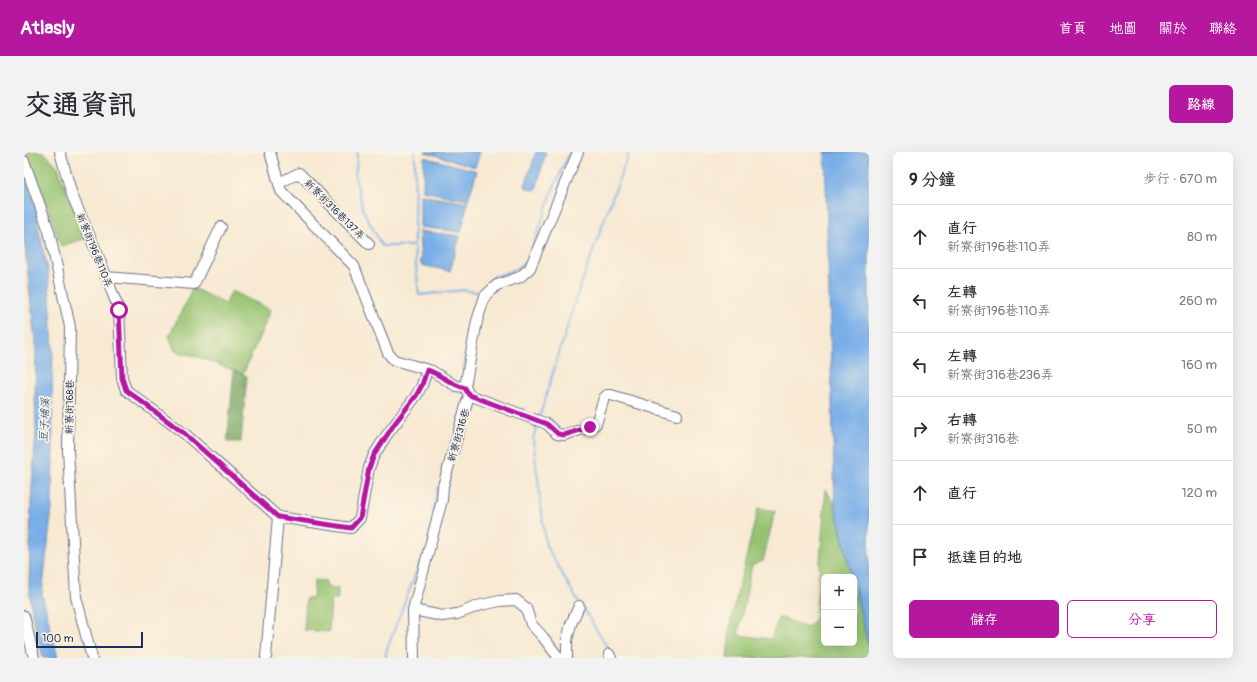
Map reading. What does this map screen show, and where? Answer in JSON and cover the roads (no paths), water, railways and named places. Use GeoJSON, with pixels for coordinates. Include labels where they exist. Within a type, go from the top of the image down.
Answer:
{"type":"FeatureCollection","features":[{"type":"Feature","properties":{"kind":"street","name":"新寮街196巷110弄"},"geometry":{"type":"LineString","coordinates":[[60,152],[72,195],[119,310],[122,378],[126,390],[185,434],[278,517]]}},
{"type":"Feature","properties":{"kind":"street"},"geometry":{"type":"LineString","coordinates":[[270,152],[281,191],[354,266],[388,353],[394,360],[432,371],[456,386],[547,424],[558,434],[564,435],[596,424],[604,398],[611,395],[677,415]]}},
{"type":"Feature","properties":{"kind":"street","name":"新寮街316巷"},"geometry":{"type":"LineString","coordinates":[[414,658],[412,610],[442,500],[443,486],[467,391],[478,321],[485,296],[497,285],[520,277],[530,268],[578,152]]}},
{"type":"Feature","properties":{"kind":"street","name":"新寮街168巷"},"geometry":{"type":"LineString","coordinates":[[24,161],[49,231],[70,327],[68,450],[76,597],[92,658]]}},
{"type":"Feature","properties":{"kind":"street","name":"新寮街316巷137弄"},"geometry":{"type":"LineString","coordinates":[[279,183],[299,173],[369,244]]}},
{"type":"Feature","properties":{"kind":"street"},"geometry":{"type":"LineString","coordinates":[[106,277],[194,284],[221,227]]}},
{"type":"Feature","properties":{"kind":"street"},"geometry":{"type":"LineString","coordinates":[[266,657],[278,517],[351,528],[360,518],[369,468],[374,455],[416,396],[422,385],[427,370]]}},
{"type":"Feature","properties":{"kind":"street"},"geometry":{"type":"LineString","coordinates":[[412,610],[442,616],[457,614],[500,600],[516,600],[526,608],[531,624],[559,658]]}},
{"type":"Feature","properties":{"kind":"street"},"geometry":{"type":"LineString","coordinates":[[567,658],[567,640],[571,624],[579,606]]}},
{"type":"Feature","properties":{"kind":"street"},"geometry":{"type":"LineString","coordinates":[[24,616],[34,658]]}},
{"type":"Feature","properties":{"kind":"water"},"geometry":{"type":"Polygon","coordinates":[[[425,152],[480,152],[475,167],[425,152]]]}},
{"type":"Feature","properties":{"kind":"water"},"geometry":{"type":"Polygon","coordinates":[[[536,152],[546,152],[536,190],[533,190],[526,188],[525,185],[536,152]]]}},
{"type":"Feature","properties":{"kind":"water"},"geometry":{"type":"Polygon","coordinates":[[[825,152],[869,152],[869,649],[857,598],[857,574],[851,574],[835,506],[825,152]]]}},
{"type":"Feature","properties":{"kind":"water"},"geometry":{"type":"Polygon","coordinates":[[[424,157],[477,171],[468,200],[423,191],[424,157]]]}},
{"type":"Feature","properties":{"kind":"water","name":"豆子埔溪"},"geometry":{"type":"Polygon","coordinates":[[[24,173],[37,210],[38,226],[48,272],[51,310],[53,350],[52,508],[42,594],[58,658],[43,658],[32,613],[29,586],[31,500],[36,432],[36,351],[24,237],[24,173]]]}},
{"type":"Feature","properties":{"kind":"water"},"geometry":{"type":"Polygon","coordinates":[[[420,195],[468,203],[461,232],[420,227],[420,195]]]}},
{"type":"Feature","properties":{"kind":"water"},"geometry":{"type":"Polygon","coordinates":[[[419,231],[460,236],[450,271],[421,265],[419,231]]]}},
{"type":"Feature","properties":{"kind":"waterway"},"geometry":{"type":"LineString","coordinates":[[357,152],[355,176],[363,210],[382,246],[414,246],[419,295],[463,290],[482,293]]}},
{"type":"Feature","properties":{"kind":"waterway"},"geometry":{"type":"LineString","coordinates":[[414,246],[415,152]]}},
{"type":"Feature","properties":{"kind":"waterway"},"geometry":{"type":"LineString","coordinates":[[483,292],[492,278],[518,268],[528,260],[553,189],[570,152]]}},
{"type":"Feature","properties":{"kind":"waterway"},"geometry":{"type":"LineString","coordinates":[[540,415],[577,295],[629,152]]}},
{"type":"Feature","properties":{"kind":"waterway"},"geometry":{"type":"LineString","coordinates":[[464,369],[467,339],[475,311]]}},
{"type":"Feature","properties":{"kind":"waterway"},"geometry":{"type":"LineString","coordinates":[[537,426],[533,439],[546,546],[579,603]]}},
{"type":"Feature","properties":{"kind":"waterway"},"geometry":{"type":"LineString","coordinates":[[433,514],[438,487]]}},
{"type":"Feature","properties":{"kind":"waterway"},"geometry":{"type":"LineString","coordinates":[[386,658],[386,652],[420,563]]}},
{"type":"Feature","properties":{"kind":"waterway"},"geometry":{"type":"LineString","coordinates":[[583,608],[609,650]]}}]}
